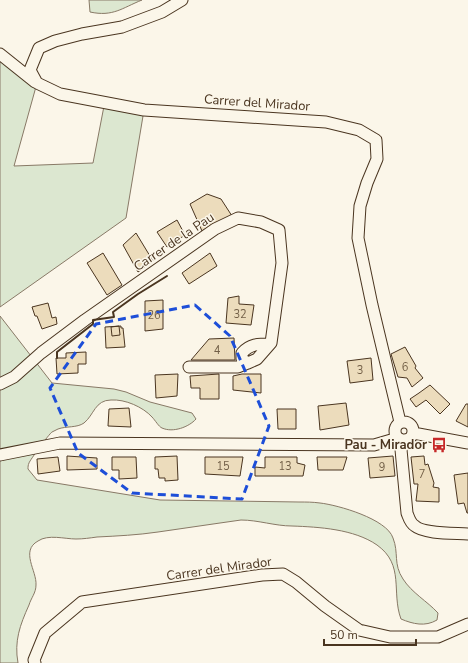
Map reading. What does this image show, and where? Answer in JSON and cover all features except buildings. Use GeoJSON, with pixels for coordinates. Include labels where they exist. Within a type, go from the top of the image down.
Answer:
{"type":"FeatureCollection","features":[{"type":"Feature","properties":{"kind":"street"},"geometry":{"type":"LineString","coordinates":[[37,83],[30,70],[39,48],[55,41],[82,34],[122,27],[162,12],[182,0]]}},
{"type":"Feature","properties":{"kind":"street"},"geometry":{"type":"LineString","coordinates":[[0,54],[37,83]]}},
{"type":"Feature","properties":{"kind":"street","name":"Carrer del Mirador"},"geometry":{"type":"LineString","coordinates":[[37,83],[60,94],[144,110],[326,122],[359,130],[376,140],[376,158],[360,206],[358,238],[372,305],[400,422]]}},
{"type":"Feature","properties":{"kind":"street","name":"Carrer de la Pau"},"geometry":{"type":"LineString","coordinates":[[0,384],[14,377],[41,353],[85,320],[215,229],[238,218],[261,222],[279,230],[282,263],[270,344]]}},
{"type":"Feature","properties":{"kind":"street"},"geometry":{"type":"LineString","coordinates":[[248,363],[242,359],[242,353],[248,347],[257,344],[270,344]]}},
{"type":"Feature","properties":{"kind":"street"},"geometry":{"type":"LineString","coordinates":[[189,367],[238,367],[257,359],[270,344]]}},
{"type":"Feature","properties":{"kind":"street"},"geometry":{"type":"LineString","coordinates":[[0,455],[60,444],[374,445],[399,438],[403,440],[409,439],[414,428],[405,421],[400,422],[395,428],[396,435],[399,438],[407,513],[410,522],[416,528],[425,531],[468,534]]}},
{"type":"Feature","properties":{"kind":"street"},"geometry":{"type":"LineString","coordinates":[[413,433],[468,443]]}},
{"type":"Feature","properties":{"kind":"street","name":"Carrer del Mirador"},"geometry":{"type":"LineString","coordinates":[[35,663],[34,660],[45,633],[82,602],[262,575],[283,574],[296,582],[325,606],[359,630],[390,637],[438,637],[468,624]]}},
{"type":"Feature","properties":{"kind":"highlighted area"},"geometry":{"type":"Polygon","coordinates":[[[195,305],[230,336],[269,426],[242,499],[132,493],[78,453],[50,388],[96,324],[195,305]]]}},
{"type":"Feature","properties":{"kind":"green space"},"geometry":{"type":"Polygon","coordinates":[[[89,0],[142,0],[111,13],[98,13],[90,12],[89,0]]]}},
{"type":"Feature","properties":{"kind":"green space"},"geometry":{"type":"Polygon","coordinates":[[[0,56],[37,83],[14,166],[93,163],[104,106],[144,110],[126,218],[0,307],[0,56]]]}},
{"type":"Feature","properties":{"kind":"green space"},"geometry":{"type":"Polygon","coordinates":[[[0,316],[52,383],[114,389],[126,392],[150,402],[192,413],[196,419],[185,427],[171,430],[162,428],[148,413],[133,404],[116,400],[101,402],[84,423],[78,426],[58,429],[50,434],[28,464],[28,469],[37,480],[160,500],[312,502],[328,504],[361,514],[382,525],[389,531],[395,543],[397,563],[400,574],[411,589],[438,613],[437,620],[428,624],[419,624],[401,619],[398,609],[396,579],[391,561],[386,553],[377,545],[358,535],[347,532],[241,520],[135,535],[79,539],[57,537],[42,539],[33,545],[30,550],[31,562],[36,580],[36,588],[23,619],[17,640],[18,663],[0,663],[0,316]]]}},
{"type":"Feature","properties":{"kind":"wall"},"geometry":{"type":"LineString","coordinates":[[57,358],[57,352],[93,324],[93,320],[114,317],[113,312],[167,276]]}},
{"type":"Feature","properties":{"kind":"place","name":"Pau - Mirador"},"geometry":{"type":"Point","coordinates":[439,445]}}]}
